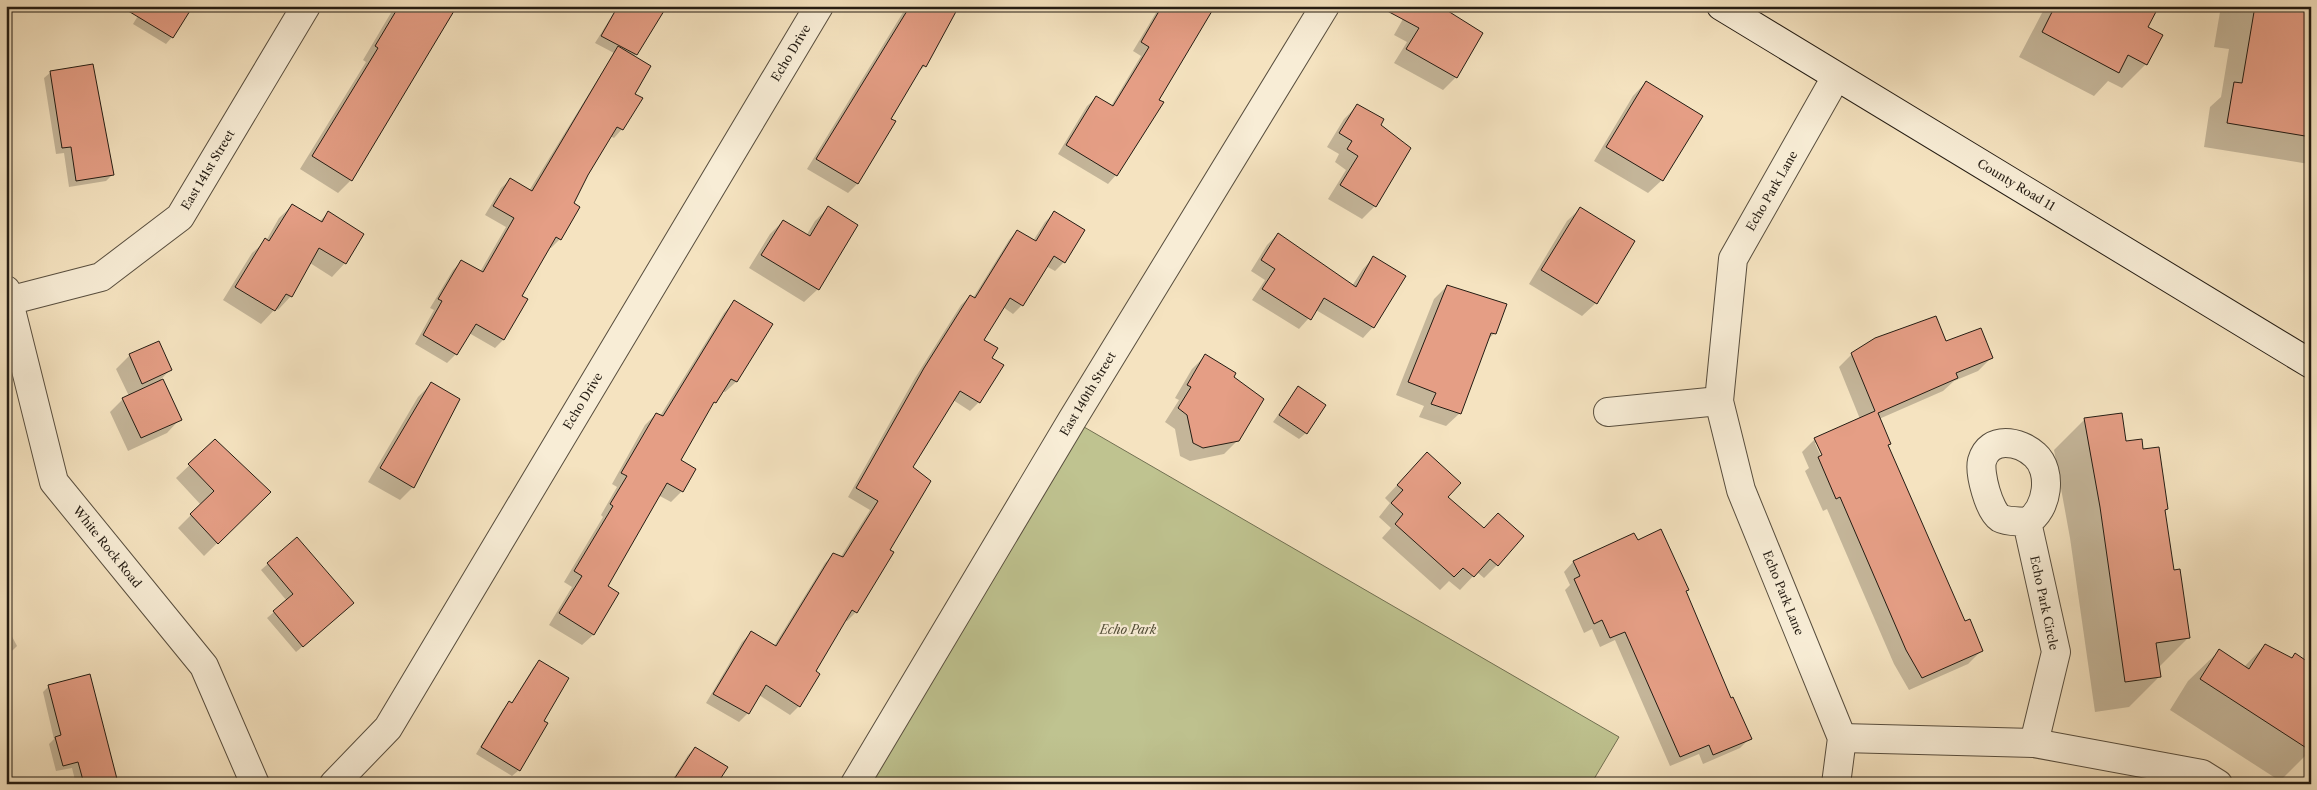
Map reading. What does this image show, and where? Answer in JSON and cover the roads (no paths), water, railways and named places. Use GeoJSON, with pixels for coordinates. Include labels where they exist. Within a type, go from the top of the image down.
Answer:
{"type":"FeatureCollection","features":[{"type":"Feature","properties":{"kind":"street","name":"East 141st Street"},"geometry":{"type":"LineString","coordinates":[[7,296],[101,277],[180,217],[306,6]]}},
{"type":"Feature","properties":{"kind":"street","name":"Echo Drive"},"geometry":{"type":"LineString","coordinates":[[334,784],[388,728],[819,6]]}},
{"type":"Feature","properties":{"kind":"street","name":"East 140th Street"},"geometry":{"type":"LineString","coordinates":[[855,784],[1077,411],[1324,6]]}},
{"type":"Feature","properties":{"kind":"street","name":"County Road 11"},"geometry":{"type":"LineString","coordinates":[[1720,6],[2311,364]]}},
{"type":"Feature","properties":{"kind":"street","name":"Echo Park Lane"},"geometry":{"type":"LineString","coordinates":[[1836,77],[1733,259],[1719,401],[1741,490],[1842,738],[1836,784]]}},
{"type":"Feature","properties":{"kind":"street","name":"White Rock Road"},"geometry":{"type":"LineString","coordinates":[[7,296],[54,482],[204,666],[255,784]]}},
{"type":"Feature","properties":{"kind":"street"},"geometry":{"type":"LineString","coordinates":[[1608,412],[1719,401]]}},
{"type":"Feature","properties":{"kind":"street","name":"Echo Park Circle"},"geometry":{"type":"LineString","coordinates":[[2027,522],[2056,652],[2034,743]]}},
{"type":"Feature","properties":{"kind":"street"},"geometry":{"type":"LineString","coordinates":[[1842,738],[2034,743],[2202,774],[2218,784]]}},
{"type":"Feature","properties":{"kind":"park label","name":"Echo Park"},"geometry":{"type":"Point","coordinates":[1128,630]}}]}
